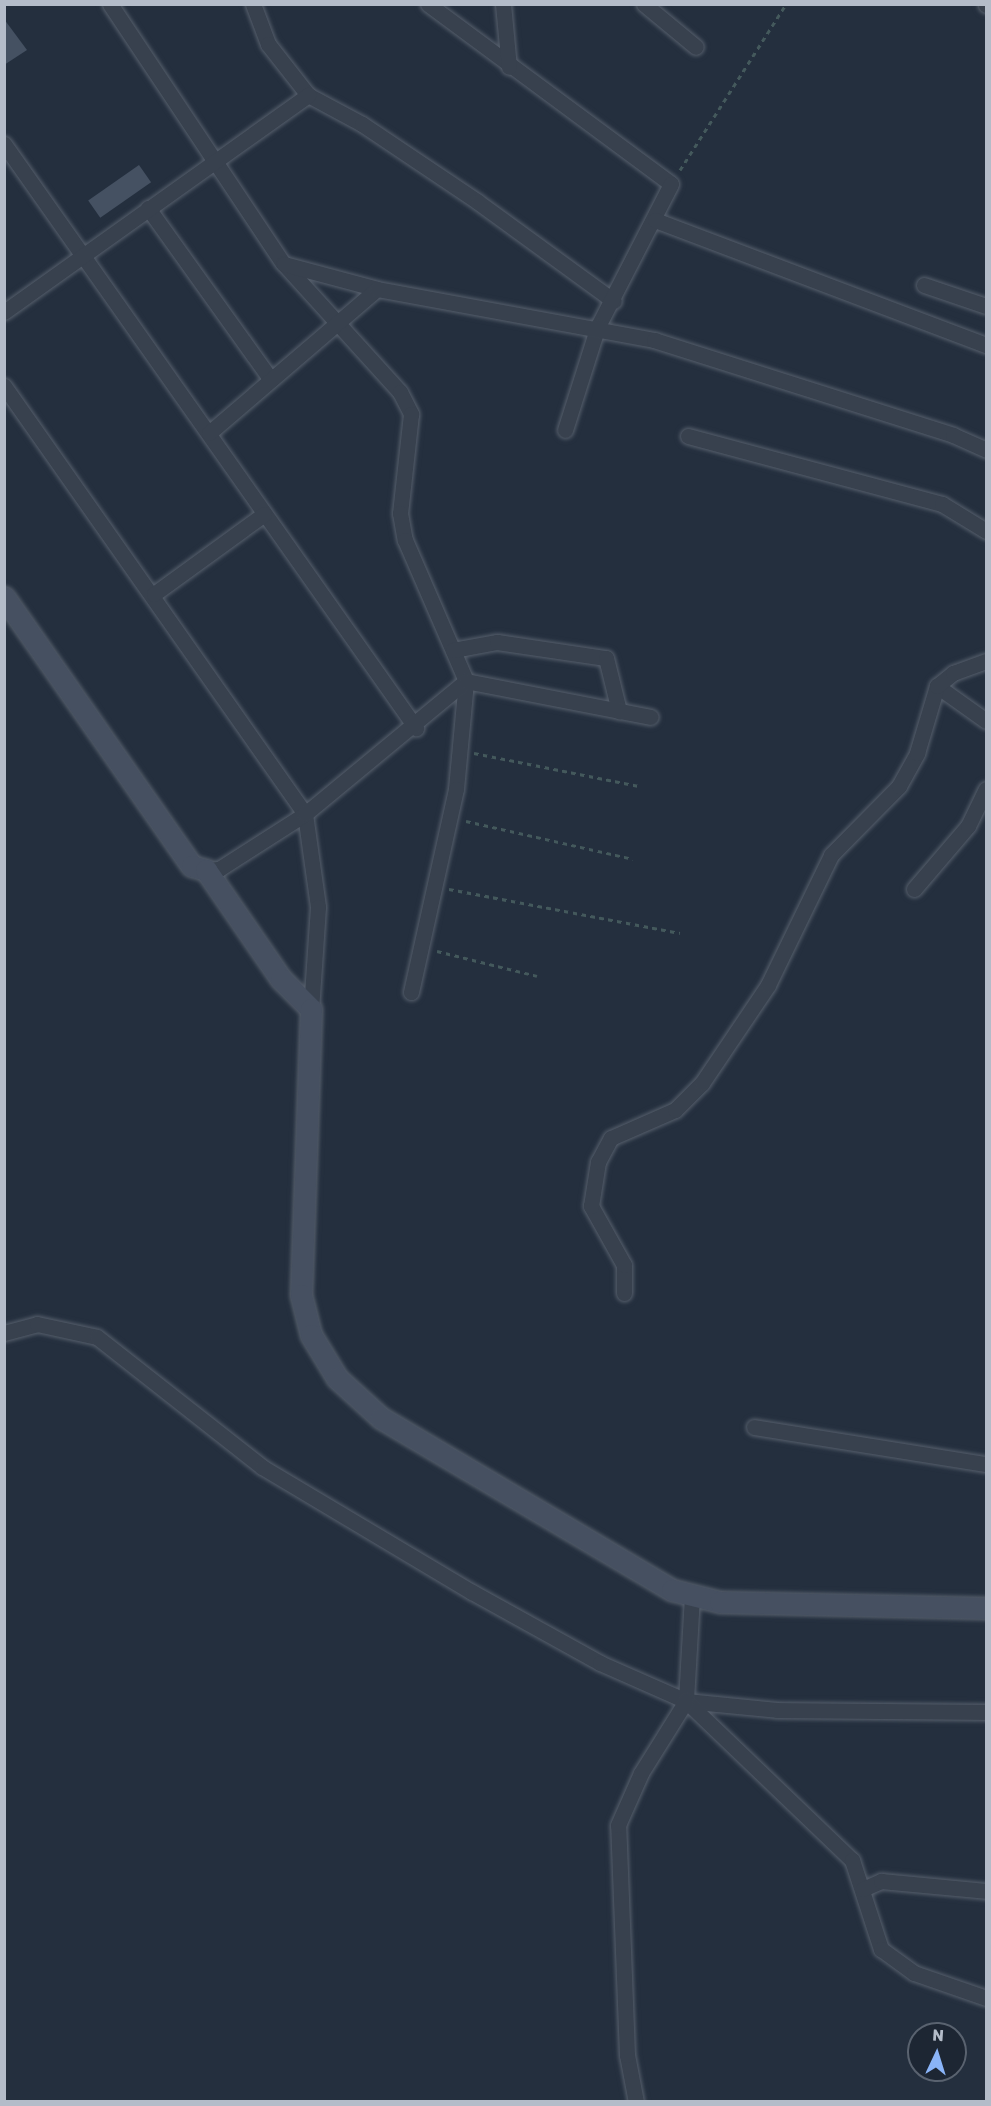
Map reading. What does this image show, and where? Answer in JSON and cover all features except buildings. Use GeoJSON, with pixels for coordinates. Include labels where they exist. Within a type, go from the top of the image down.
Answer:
{"type":"FeatureCollection","features":[{"type":"Feature","properties":{"kind":"street"},"geometry":{"type":"LineString","coordinates":[[110,4],[283,263],[400,392],[411,414],[400,513],[405,540],[466,681],[460,750],[449,818],[436,887],[411,992]]}},
{"type":"Feature","properties":{"kind":"street"},"geometry":{"type":"LineString","coordinates":[[253,4],[268,44],[308,95],[468,195],[614,301]]}},
{"type":"Feature","properties":{"kind":"street"},"geometry":{"type":"LineString","coordinates":[[428,4],[509,67],[671,184],[614,301],[598,326],[565,430]]}},
{"type":"Feature","properties":{"kind":"street"},"geometry":{"type":"LineString","coordinates":[[503,4],[509,67]]}},
{"type":"Feature","properties":{"kind":"street"},"geometry":{"type":"LineString","coordinates":[[644,4],[696,47]]}},
{"type":"Feature","properties":{"kind":"street"},"geometry":{"type":"LineString","coordinates":[[4,312],[82,258],[215,158],[308,95]]}},
{"type":"Feature","properties":{"kind":"street"},"geometry":{"type":"LineString","coordinates":[[4,144],[82,258],[416,728]]}},
{"type":"Feature","properties":{"kind":"street"},"geometry":{"type":"LineString","coordinates":[[148,208],[272,380]]}},
{"type":"Feature","properties":{"kind":"street"},"geometry":{"type":"LineString","coordinates":[[655,220],[987,345]]}},
{"type":"Feature","properties":{"kind":"street"},"geometry":{"type":"LineString","coordinates":[[283,263],[377,289],[598,326],[836,397],[987,450]]}},
{"type":"Feature","properties":{"kind":"street"},"geometry":{"type":"LineString","coordinates":[[924,285],[987,306]]}},
{"type":"Feature","properties":{"kind":"street"},"geometry":{"type":"LineString","coordinates":[[208,433],[340,324],[377,289]]}},
{"type":"Feature","properties":{"kind":"street"},"geometry":{"type":"LineString","coordinates":[[4,386],[154,594],[305,814],[318,907],[311,1009],[301,1295],[303,1316],[321,1357],[381,1418],[662,1586],[692,1596],[775,1605],[987,1608]]}},
{"type":"Feature","properties":{"kind":"street"},"geometry":{"type":"LineString","coordinates":[[688,436],[942,504],[987,531]]}},
{"type":"Feature","properties":{"kind":"street"},"geometry":{"type":"LineString","coordinates":[[154,594],[264,514]]}},
{"type":"Feature","properties":{"kind":"street"},"geometry":{"type":"LineString","coordinates":[[4,597],[192,866],[206,870],[219,869],[305,814],[416,728],[466,681]]}},
{"type":"Feature","properties":{"kind":"street"},"geometry":{"type":"LineString","coordinates":[[453,650],[497,642],[606,658],[619,711]]}},
{"type":"Feature","properties":{"kind":"street"},"geometry":{"type":"LineString","coordinates":[[624,1293],[624,1264],[591,1206],[598,1162],[620,1130],[675,1110],[739,1034],[831,855],[899,786],[918,753],[937,686],[953,673],[987,661]]}},
{"type":"Feature","properties":{"kind":"street"},"geometry":{"type":"LineString","coordinates":[[466,681],[651,717]]}},
{"type":"Feature","properties":{"kind":"street"},"geometry":{"type":"LineString","coordinates":[[937,686],[987,721]]}},
{"type":"Feature","properties":{"kind":"street"},"geometry":{"type":"LineString","coordinates":[[914,889],[968,826],[987,789]]}},
{"type":"Feature","properties":{"kind":"street"},"geometry":{"type":"LineString","coordinates":[[206,870],[281,979],[311,1009]]}},
{"type":"Feature","properties":{"kind":"street"},"geometry":{"type":"LineString","coordinates":[[4,1333],[37,1324],[97,1337],[262,1467],[541,1630],[686,1701],[852,1860],[881,1948],[914,1973],[987,1998]]}},
{"type":"Feature","properties":{"kind":"street"},"geometry":{"type":"LineString","coordinates":[[754,1427],[987,1464]]}},
{"type":"Feature","properties":{"kind":"street"},"geometry":{"type":"LineString","coordinates":[[636,2102],[627,2055],[618,1825],[641,1773],[686,1701],[692,1596]]}},
{"type":"Feature","properties":{"kind":"street"},"geometry":{"type":"LineString","coordinates":[[686,1701],[777,1710],[987,1712]]}},
{"type":"Feature","properties":{"kind":"street"},"geometry":{"type":"LineString","coordinates":[[863,1890],[881,1881],[987,1891]]}},
{"type":"Feature","properties":{"kind":"path"},"geometry":{"type":"LineString","coordinates":[[671,184],[786,4]]}},
{"type":"Feature","properties":{"kind":"path"},"geometry":{"type":"LineString","coordinates":[[460,750],[639,786]]}},
{"type":"Feature","properties":{"kind":"path"},"geometry":{"type":"LineString","coordinates":[[449,818],[633,859]]}},
{"type":"Feature","properties":{"kind":"path"},"geometry":{"type":"LineString","coordinates":[[436,887],[680,933]]}},
{"type":"Feature","properties":{"kind":"path"},"geometry":{"type":"LineString","coordinates":[[421,947],[537,976]]}}]}
